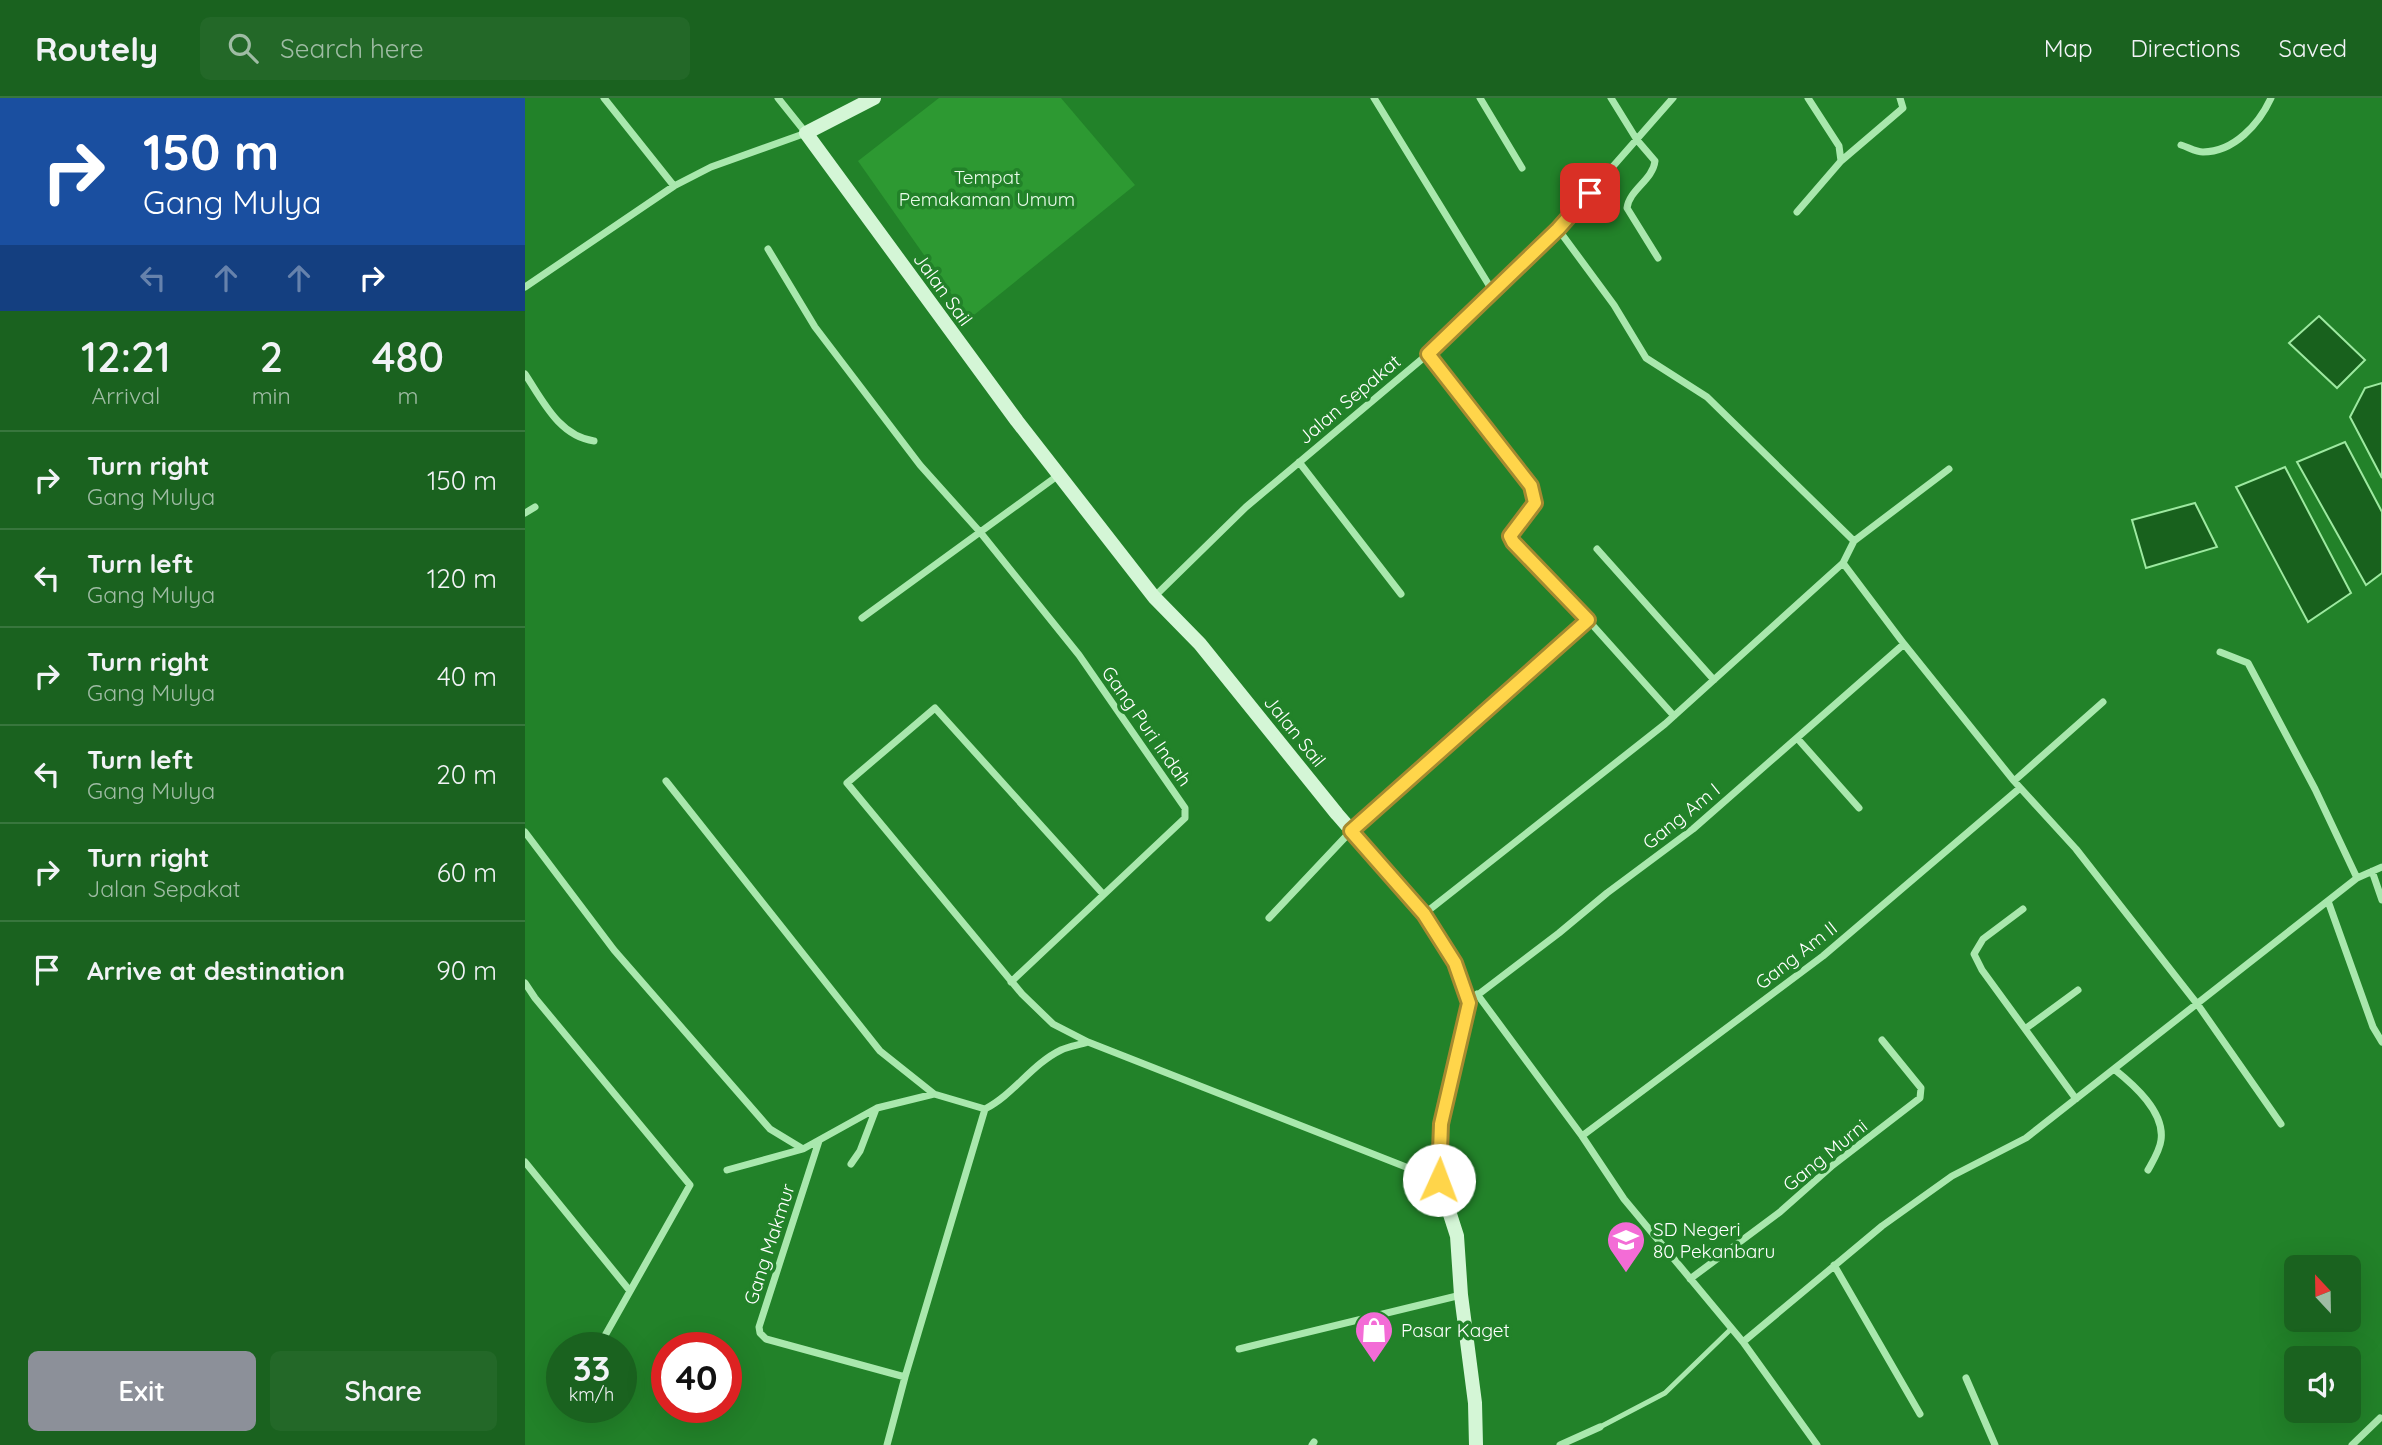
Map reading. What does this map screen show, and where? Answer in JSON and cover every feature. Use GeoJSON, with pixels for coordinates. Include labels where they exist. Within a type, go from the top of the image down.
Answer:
{"type":"FeatureCollection","features":[{"type":"Feature","properties":{"kind":"street"},"geometry":{"type":"LineString","coordinates":[[604,98],[674,186]]}},
{"type":"Feature","properties":{"kind":"street"},"geometry":{"type":"LineString","coordinates":[[778,98],[806,133]]}},
{"type":"Feature","properties":{"kind":"street"},"geometry":{"type":"LineString","coordinates":[[525,287],[674,186],[711,167],[806,133],[874,98]]}},
{"type":"Feature","properties":{"kind":"street"},"geometry":{"type":"LineString","coordinates":[[1374,98],[1492,290]]}},
{"type":"Feature","properties":{"kind":"street"},"geometry":{"type":"LineString","coordinates":[[1480,98],[1521,168]]}},
{"type":"Feature","properties":{"kind":"street"},"geometry":{"type":"LineString","coordinates":[[1611,98],[1637,140],[1653,157],[1655,164],[1647,180],[1628,202],[1627,208],[1658,258]]}},
{"type":"Feature","properties":{"kind":"street","name":"Jalan Sepakat"},"geometry":{"type":"LineString","coordinates":[[1154,597],[1246,507],[1428,354],[1558,229],[1674,98]]}},
{"type":"Feature","properties":{"kind":"street"},"geometry":{"type":"LineString","coordinates":[[1808,98],[1839,146],[1841,161]]}},
{"type":"Feature","properties":{"kind":"street"},"geometry":{"type":"LineString","coordinates":[[1797,212],[1841,161],[1903,108],[1900,98]]}},
{"type":"Feature","properties":{"kind":"street"},"geometry":{"type":"LineString","coordinates":[[2181,145],[2201,152],[2238,141],[2263,115],[2271,98]]}},
{"type":"Feature","properties":{"kind":"street","name":"Jalan Sail"},"geometry":{"type":"LineString","coordinates":[[806,133],[960,345],[1154,597],[1200,644],[1351,831],[1424,914],[1473,998]]}},
{"type":"Feature","properties":{"kind":"street"},"geometry":{"type":"LineString","coordinates":[[1558,229],[1614,304],[1646,358],[1706,397],[1854,541]]}},
{"type":"Feature","properties":{"kind":"street","name":"Gang Puri Indah"},"geometry":{"type":"LineString","coordinates":[[768,249],[815,327],[921,465],[1079,655],[1185,808],[1185,818],[1011,982]]}},
{"type":"Feature","properties":{"kind":"street"},"geometry":{"type":"LineString","coordinates":[[1428,354],[1531,486],[1535,503],[1514,528],[1510,536],[1513,542],[1674,716]]}},
{"type":"Feature","properties":{"kind":"street"},"geometry":{"type":"LineString","coordinates":[[525,374],[555,419],[566,430],[594,442]]}},
{"type":"Feature","properties":{"kind":"street"},"geometry":{"type":"LineString","coordinates":[[1299,462],[1401,594]]}},
{"type":"Feature","properties":{"kind":"street"},"geometry":{"type":"LineString","coordinates":[[1424,914],[1674,716],[1843,563],[1854,541],[1949,469]]}},
{"type":"Feature","properties":{"kind":"street"},"geometry":{"type":"LineString","coordinates":[[862,618],[1060,474]]}},
{"type":"Feature","properties":{"kind":"street"},"geometry":{"type":"LineString","coordinates":[[525,513],[535,507]]}},
{"type":"Feature","properties":{"kind":"street"},"geometry":{"type":"LineString","coordinates":[[1597,549],[1714,680]]}},
{"type":"Feature","properties":{"kind":"street"},"geometry":{"type":"LineString","coordinates":[[1843,563],[2014,781],[2076,849],[2198,1005],[2281,1124]]}},
{"type":"Feature","properties":{"kind":"street"},"geometry":{"type":"LineString","coordinates":[[1269,918],[1351,831],[1588,620]]}},
{"type":"Feature","properties":{"kind":"street","name":"Gang Am I"},"geometry":{"type":"LineString","coordinates":[[1473,998],[1607,893],[1693,830],[1904,644]]}},
{"type":"Feature","properties":{"kind":"street"},"geometry":{"type":"LineString","coordinates":[[2220,652],[2248,663],[2315,789],[2357,878]]}},
{"type":"Feature","properties":{"kind":"street"},"geometry":{"type":"LineString","coordinates":[[2014,781],[2103,702]]}},
{"type":"Feature","properties":{"kind":"street"},"geometry":{"type":"LineString","coordinates":[[1103,894],[935,708],[847,783],[1011,982],[1053,1024],[1088,1042],[1439,1180]]}},
{"type":"Feature","properties":{"kind":"street"},"geometry":{"type":"LineString","coordinates":[[1797,738],[1859,808]]}},
{"type":"Feature","properties":{"kind":"street"},"geometry":{"type":"LineString","coordinates":[[666,781],[880,1051],[934,1094],[985,1109],[1002,1100],[1028,1074],[1061,1050],[1088,1042]]}},
{"type":"Feature","properties":{"kind":"street","name":"Gang Am II"},"geometry":{"type":"LineString","coordinates":[[1582,1136],[1823,956],[2020,788]]}},
{"type":"Feature","properties":{"kind":"street"},"geometry":{"type":"LineString","coordinates":[[525,832],[623,961],[770,1129],[803,1149]]}},
{"type":"Feature","properties":{"kind":"street"},"geometry":{"type":"LineString","coordinates":[[1743,1342],[1882,1226],[1952,1176],[2026,1138],[2357,878],[2382,867]]}},
{"type":"Feature","properties":{"kind":"street"},"geometry":{"type":"LineString","coordinates":[[2372,871],[2382,900]]}},
{"type":"Feature","properties":{"kind":"street"},"geometry":{"type":"LineString","coordinates":[[2328,901],[2373,1027],[2382,1042]]}},
{"type":"Feature","properties":{"kind":"street"},"geometry":{"type":"LineString","coordinates":[[2023,909],[1983,939],[1974,954],[1982,970],[2076,1099]]}},
{"type":"Feature","properties":{"kind":"street"},"geometry":{"type":"LineString","coordinates":[[525,983],[689,1185],[607,1332]]}},
{"type":"Feature","properties":{"kind":"street"},"geometry":{"type":"LineString","coordinates":[[2025,1029],[2078,990]]}},
{"type":"Feature","properties":{"kind":"street"},"geometry":{"type":"LineString","coordinates":[[525,1004],[535,998]]}},
{"type":"Feature","properties":{"kind":"street"},"geometry":{"type":"LineString","coordinates":[[1473,998],[1582,1136],[1624,1199],[1743,1342],[1817,1445]]}},
{"type":"Feature","properties":{"kind":"street"},"geometry":{"type":"LineString","coordinates":[[1473,998],[1441,1124],[1439,1180],[1457,1236],[1461,1295],[1475,1403],[1476,1445]]}},
{"type":"Feature","properties":{"kind":"street","name":"Gang Murni"},"geometry":{"type":"LineString","coordinates":[[1690,1279],[1780,1212],[1833,1165],[1920,1098],[1921,1088],[1882,1040]]}},
{"type":"Feature","properties":{"kind":"street"},"geometry":{"type":"LineString","coordinates":[[2114,1069],[2132,1083],[2159,1122],[2162,1140],[2148,1170]]}},
{"type":"Feature","properties":{"kind":"street"},"geometry":{"type":"LineString","coordinates":[[727,1170],[803,1149],[877,1108],[934,1094]]}},
{"type":"Feature","properties":{"kind":"street"},"geometry":{"type":"LineString","coordinates":[[851,1164],[860,1151],[877,1108]]}},
{"type":"Feature","properties":{"kind":"street"},"geometry":{"type":"LineString","coordinates":[[887,1445],[985,1109]]}},
{"type":"Feature","properties":{"kind":"street","name":"Gang Makmur"},"geometry":{"type":"LineString","coordinates":[[819,1140],[759,1327],[760,1333],[766,1339],[905,1377]]}},
{"type":"Feature","properties":{"kind":"street"},"geometry":{"type":"LineString","coordinates":[[525,1161],[630,1291]]}},
{"type":"Feature","properties":{"kind":"street"},"geometry":{"type":"LineString","coordinates":[[1834,1265],[1920,1414]]}},
{"type":"Feature","properties":{"kind":"street"},"geometry":{"type":"LineString","coordinates":[[1239,1349],[1461,1295]]}},
{"type":"Feature","properties":{"kind":"street"},"geometry":{"type":"LineString","coordinates":[[1966,1378],[1995,1445]]}},
{"type":"Feature","properties":{"kind":"street"},"geometry":{"type":"LineString","coordinates":[[2352,1445],[2380,1418]]}},
{"type":"Feature","properties":{"kind":"street"},"geometry":{"type":"LineString","coordinates":[[1560,1445],[1600,1427]]}},
{"type":"Feature","properties":{"kind":"lane"},"geometry":{"type":"LineString","coordinates":[[1600,1427],[1665,1392],[1731,1329]]}},
{"type":"Feature","properties":{"kind":"green space","name":"Tempat Pemakaman Umum"},"geometry":{"type":"Polygon","coordinates":[[[939,98],[1061,98],[1135,185],[969,319],[858,161],[939,98]]]}},
{"type":"Feature","properties":{"kind":"shaded area"},"geometry":{"type":"Polygon","coordinates":[[[2319,316],[2365,360],[2337,388],[2289,343],[2319,316]]]}},
{"type":"Feature","properties":{"kind":"shaded area"},"geometry":{"type":"Polygon","coordinates":[[[2382,383],[2382,478],[2350,417],[2365,388],[2382,383]]]}},
{"type":"Feature","properties":{"kind":"shaded area"},"geometry":{"type":"Polygon","coordinates":[[[2345,442],[2382,512],[2382,573],[2366,585],[2297,462],[2345,442]]]}},
{"type":"Feature","properties":{"kind":"shaded area"},"geometry":{"type":"Polygon","coordinates":[[[2285,467],[2351,593],[2308,622],[2236,487],[2285,467]]]}},
{"type":"Feature","properties":{"kind":"shaded area"},"geometry":{"type":"Polygon","coordinates":[[[2195,503],[2217,547],[2146,568],[2132,520],[2195,503]]]}},
{"type":"Feature","properties":{"kind":"place","name":"SD Negeri 80 Pekanbaru"},"geometry":{"type":"Point","coordinates":[1626,1274]}},
{"type":"Feature","properties":{"kind":"place","name":"Pasar Kaget"},"geometry":{"type":"Point","coordinates":[1374,1364]}},
{"type":"Feature","properties":{"kind":"route"},"geometry":{"type":"LineString","coordinates":[[1439,1180],[1441,1124],[1469,1003],[1455,963],[1424,914],[1351,831],[1588,620],[1513,542],[1510,536],[1514,528],[1535,503],[1531,486],[1428,354],[1558,229],[1590,193]]}}]}
